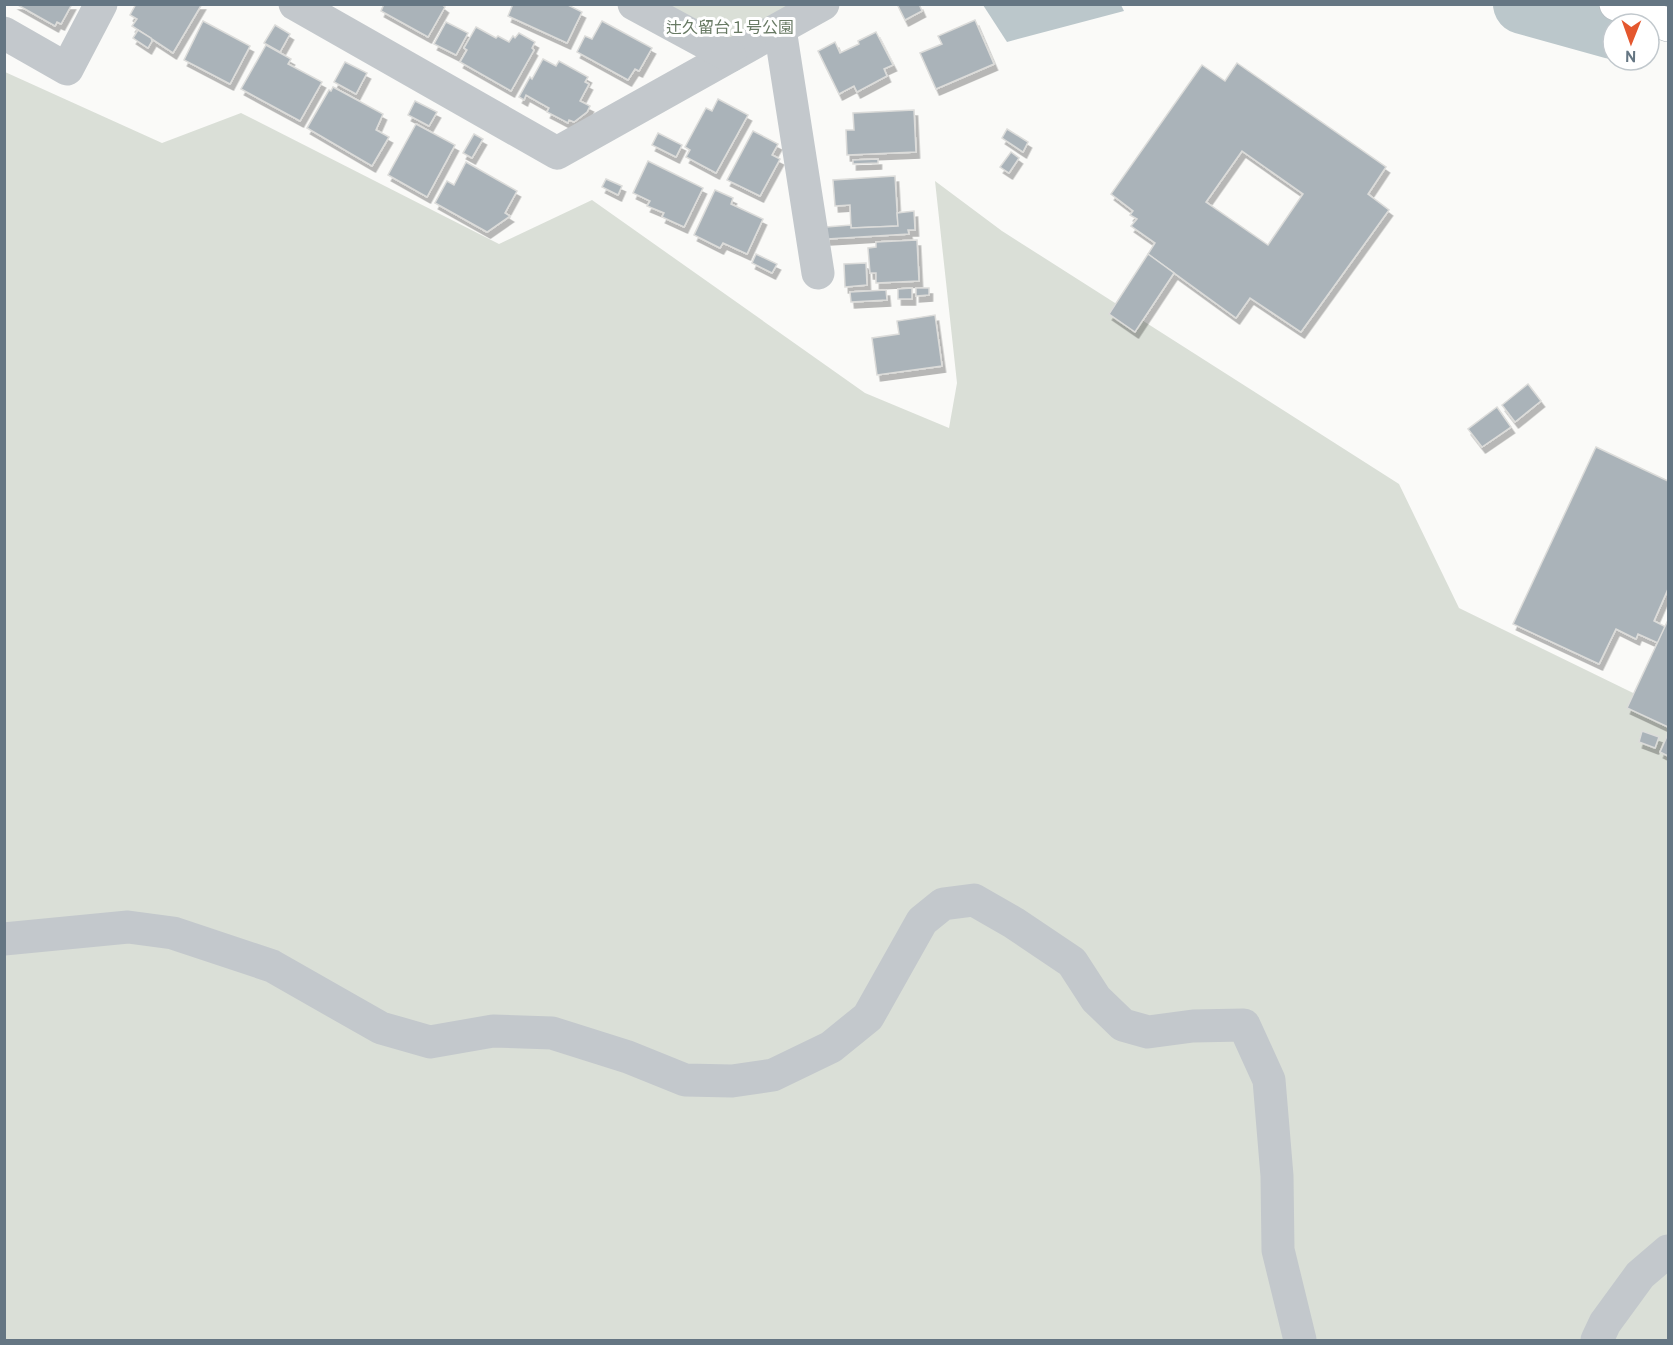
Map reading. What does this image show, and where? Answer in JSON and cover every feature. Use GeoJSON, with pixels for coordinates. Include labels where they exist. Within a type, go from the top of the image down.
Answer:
{"type":"FeatureCollection","features":[{"type":"Feature","properties":{"kind":"street"},"geometry":{"type":"LineString","coordinates":[[4,33],[67,69],[101,4]]}},
{"type":"Feature","properties":{"kind":"street"},"geometry":{"type":"LineString","coordinates":[[295,4],[557,153],[823,4]]}},
{"type":"Feature","properties":{"kind":"street"},"geometry":{"type":"LineString","coordinates":[[634,4],[730,56]]}},
{"type":"Feature","properties":{"kind":"street"},"geometry":{"type":"LineString","coordinates":[[1616,4],[1668,25]]}},
{"type":"Feature","properties":{"kind":"street"},"geometry":{"type":"LineString","coordinates":[[780,29],[818,273]]}},
{"type":"Feature","properties":{"kind":"street"},"geometry":{"type":"LineString","coordinates":[[4,939],[128,927],[173,933],[272,966],[381,1028],[430,1042],[493,1032],[552,1033],[628,1057],[685,1080],[732,1081],[773,1076],[831,1047],[868,1017],[922,921],[943,904],[974,900],[1014,923],[1072,962],[1096,999],[1123,1025],[1148,1032],[1193,1026],[1244,1025],[1269,1080],[1278,1176],[1278,1250],[1300,1341]]}},
{"type":"Feature","properties":{"kind":"street"},"geometry":{"type":"LineString","coordinates":[[1597,1341],[1605,1323],[1640,1275],[1668,1251]]}},
{"type":"Feature","properties":{"kind":"green space","name":"辻久留台１号公園"},"geometry":{"type":"Polygon","coordinates":[[[634,5],[823,5],[730,56],[634,5]]]}},
{"type":"Feature","properties":{"kind":"green space"},"geometry":{"type":"Polygon","coordinates":[[[5,72],[162,143],[241,113],[499,244],[592,200],[865,393],[949,428],[957,383],[935,181],[1002,231],[1399,484],[1459,608],[1668,710],[1668,1340],[5,1340],[5,72]]]}},
{"type":"Feature","properties":{"kind":"shaded area"},"geometry":{"type":"Polygon","coordinates":[[[983,5],[1121,5],[1124,11],[1007,42],[983,5]]]}},
{"type":"Feature","properties":{"kind":"building"},"geometry":{"type":"Polygon","coordinates":[[[16,4],[72,4],[61,24],[57,22],[55,26],[16,4]]]}},
{"type":"Feature","properties":{"kind":"building"},"geometry":{"type":"Polygon","coordinates":[[[136,4],[202,4],[173,53],[132,26],[137,19],[130,15],[136,4]]]}},
{"type":"Feature","properties":{"kind":"building"},"geometry":{"type":"Polygon","coordinates":[[[384,4],[441,4],[445,7],[428,37],[381,11],[384,4]]]}},
{"type":"Feature","properties":{"kind":"building"},"geometry":{"type":"Polygon","coordinates":[[[513,4],[566,4],[582,12],[567,43],[508,16],[513,4]]]}},
{"type":"Feature","properties":{"kind":"building"},"geometry":{"type":"Polygon","coordinates":[[[897,4],[919,4],[922,11],[905,20],[897,4]]]}},
{"type":"Feature","properties":{"kind":"building"},"geometry":{"type":"Polygon","coordinates":[[[975,20],[994,64],[936,89],[920,53],[942,44],[938,36],[975,20]]]}},
{"type":"Feature","properties":{"kind":"building"},"geometry":{"type":"Polygon","coordinates":[[[203,21],[250,46],[230,84],[184,60],[203,21]]]}},
{"type":"Feature","properties":{"kind":"building"},"geometry":{"type":"Polygon","coordinates":[[[602,21],[652,48],[639,71],[635,69],[628,80],[577,52],[585,36],[592,39],[602,21]]]}},
{"type":"Feature","properties":{"kind":"building"},"geometry":{"type":"Polygon","coordinates":[[[446,22],[468,33],[456,55],[434,44],[446,22]]]}},
{"type":"Feature","properties":{"kind":"building"},"geometry":{"type":"Polygon","coordinates":[[[275,25],[290,34],[280,52],[264,43],[275,25]]]}},
{"type":"Feature","properties":{"kind":"building"},"geometry":{"type":"Polygon","coordinates":[[[476,27],[509,42],[519,33],[535,42],[532,48],[534,50],[511,91],[460,62],[467,50],[464,48],[476,27]]]}},
{"type":"Feature","properties":{"kind":"building"},"geometry":{"type":"Polygon","coordinates":[[[138,30],[151,38],[152,41],[148,48],[133,38],[138,30]]]}},
{"type":"Feature","properties":{"kind":"building"},"geometry":{"type":"Polygon","coordinates":[[[876,32],[893,65],[884,69],[887,76],[857,92],[854,86],[839,94],[818,51],[835,42],[840,53],[876,32]]]}},
{"type":"Feature","properties":{"kind":"building"},"geometry":{"type":"Polygon","coordinates":[[[266,45],[291,59],[288,64],[322,82],[300,121],[241,89],[266,45]]]}},
{"type":"Feature","properties":{"kind":"building"},"geometry":{"type":"Polygon","coordinates":[[[543,59],[556,66],[559,61],[588,77],[585,82],[589,84],[580,101],[590,106],[587,112],[574,122],[569,120],[568,123],[547,112],[549,108],[526,95],[524,100],[519,97],[543,59]]]}},
{"type":"Feature","properties":{"kind":"building"},"geometry":{"type":"Polygon","coordinates":[[[345,62],[367,73],[356,94],[334,82],[345,62]]]}},
{"type":"Feature","properties":{"kind":"building"},"geometry":{"type":"Polygon","coordinates":[[[1237,63],[1386,167],[1368,194],[1389,210],[1301,332],[1250,298],[1236,318],[1148,254],[1155,243],[1131,226],[1137,219],[1130,215],[1133,211],[1111,194],[1202,65],[1225,81],[1237,63]],[[1242,151],[1206,202],[1268,245],[1303,194],[1242,151]]]}},
{"type":"Feature","properties":{"kind":"building"},"geometry":{"type":"Polygon","coordinates":[[[333,87],[383,114],[376,130],[389,137],[372,166],[307,128],[333,87]]]}},
{"type":"Feature","properties":{"kind":"building"},"geometry":{"type":"Polygon","coordinates":[[[718,99],[748,115],[716,173],[686,157],[690,150],[685,147],[706,108],[712,111],[718,99]]]}},
{"type":"Feature","properties":{"kind":"building"},"geometry":{"type":"Polygon","coordinates":[[[415,101],[437,112],[429,126],[408,115],[415,101]]]}},
{"type":"Feature","properties":{"kind":"building"},"geometry":{"type":"Polygon","coordinates":[[[914,110],[916,152],[847,155],[846,130],[854,130],[853,113],[914,110]]]}},
{"type":"Feature","properties":{"kind":"building"},"geometry":{"type":"Polygon","coordinates":[[[416,124],[455,145],[427,197],[388,175],[416,124]]]}},
{"type":"Feature","properties":{"kind":"building"},"geometry":{"type":"Polygon","coordinates":[[[1007,129],[1028,142],[1023,152],[1002,138],[1007,129]]]}},
{"type":"Feature","properties":{"kind":"building"},"geometry":{"type":"Polygon","coordinates":[[[753,131],[778,144],[772,155],[780,159],[760,196],[727,180],[753,131]]]}},
{"type":"Feature","properties":{"kind":"building"},"geometry":{"type":"Polygon","coordinates":[[[658,133],[682,145],[676,157],[652,145],[658,133]]]}},
{"type":"Feature","properties":{"kind":"building"},"geometry":{"type":"Polygon","coordinates":[[[474,134],[483,139],[472,158],[463,153],[474,134]]]}},
{"type":"Feature","properties":{"kind":"building"},"geometry":{"type":"Polygon","coordinates":[[[1011,152],[1019,158],[1009,173],[1000,167],[1011,152]]]}},
{"type":"Feature","properties":{"kind":"building"},"geometry":{"type":"Polygon","coordinates":[[[878,159],[878,163],[853,164],[853,160],[878,159]]]}},
{"type":"Feature","properties":{"kind":"building"},"geometry":{"type":"Polygon","coordinates":[[[648,161],[703,188],[684,227],[662,217],[664,213],[647,206],[650,201],[633,193],[648,161]]]}},
{"type":"Feature","properties":{"kind":"building"},"geometry":{"type":"Polygon","coordinates":[[[466,162],[517,191],[505,213],[510,216],[487,232],[435,203],[447,181],[454,185],[466,162]]]}},
{"type":"Feature","properties":{"kind":"building"},"geometry":{"type":"Polygon","coordinates":[[[895,176],[898,226],[851,228],[850,205],[835,206],[833,180],[895,176]]]}},
{"type":"Feature","properties":{"kind":"building"},"geometry":{"type":"Polygon","coordinates":[[[606,179],[622,186],[618,195],[602,187],[606,179]]]}},
{"type":"Feature","properties":{"kind":"building"},"geometry":{"type":"Polygon","coordinates":[[[715,190],[733,198],[731,204],[763,219],[747,254],[723,243],[720,248],[694,235],[715,190]]]}},
{"type":"Feature","properties":{"kind":"building"},"geometry":{"type":"Polygon","coordinates":[[[914,211],[915,230],[908,230],[909,234],[827,239],[826,227],[898,226],[897,213],[914,211]]]}},
{"type":"Feature","properties":{"kind":"building"},"geometry":{"type":"Polygon","coordinates":[[[917,240],[919,281],[876,283],[876,273],[870,273],[868,248],[876,247],[876,242],[917,240]]]}},
{"type":"Feature","properties":{"kind":"building"},"geometry":{"type":"Polygon","coordinates":[[[756,254],[777,264],[772,273],[752,263],[756,254]]]}},
{"type":"Feature","properties":{"kind":"building"},"geometry":{"type":"Polygon","coordinates":[[[1148,254],[1174,273],[1135,332],[1109,314],[1148,254]]]}},
{"type":"Feature","properties":{"kind":"building"},"geometry":{"type":"Polygon","coordinates":[[[866,263],[867,285],[845,287],[844,264],[866,263]]]}},
{"type":"Feature","properties":{"kind":"building"},"geometry":{"type":"Polygon","coordinates":[[[912,288],[912,299],[898,299],[898,289],[912,288]]]}},
{"type":"Feature","properties":{"kind":"building"},"geometry":{"type":"Polygon","coordinates":[[[916,288],[929,288],[929,295],[916,296],[916,288]]]}},
{"type":"Feature","properties":{"kind":"building"},"geometry":{"type":"Polygon","coordinates":[[[886,290],[887,300],[851,302],[850,292],[886,290]]]}},
{"type":"Feature","properties":{"kind":"building"},"geometry":{"type":"Polygon","coordinates":[[[935,315],[942,366],[877,375],[872,338],[899,334],[897,321],[935,315]]]}},
{"type":"Feature","properties":{"kind":"building"},"geometry":{"type":"Polygon","coordinates":[[[1528,384],[1541,401],[1515,422],[1502,405],[1528,384]]]}},
{"type":"Feature","properties":{"kind":"building"},"geometry":{"type":"Polygon","coordinates":[[[1497,407],[1511,427],[1482,447],[1468,429],[1497,407]]]}},
{"type":"Feature","properties":{"kind":"building"},"geometry":{"type":"Polygon","coordinates":[[[1596,447],[1668,481],[1668,589],[1654,621],[1666,627],[1658,643],[1638,634],[1636,639],[1616,629],[1599,664],[1513,624],[1596,447]]]}},
{"type":"Feature","properties":{"kind":"building"},"geometry":{"type":"Polygon","coordinates":[[[1668,620],[1668,727],[1627,708],[1668,620]]]}},
{"type":"Feature","properties":{"kind":"building"},"geometry":{"type":"Polygon","coordinates":[[[1642,731],[1659,737],[1655,748],[1639,742],[1642,731]]]}},
{"type":"Feature","properties":{"kind":"building"},"geometry":{"type":"Polygon","coordinates":[[[1668,734],[1668,756],[1660,752],[1668,734]]]}},
{"type":"Feature","properties":{"kind":"waterway"},"geometry":{"type":"LineString","coordinates":[[1523,4],[1601,26]]}}]}
